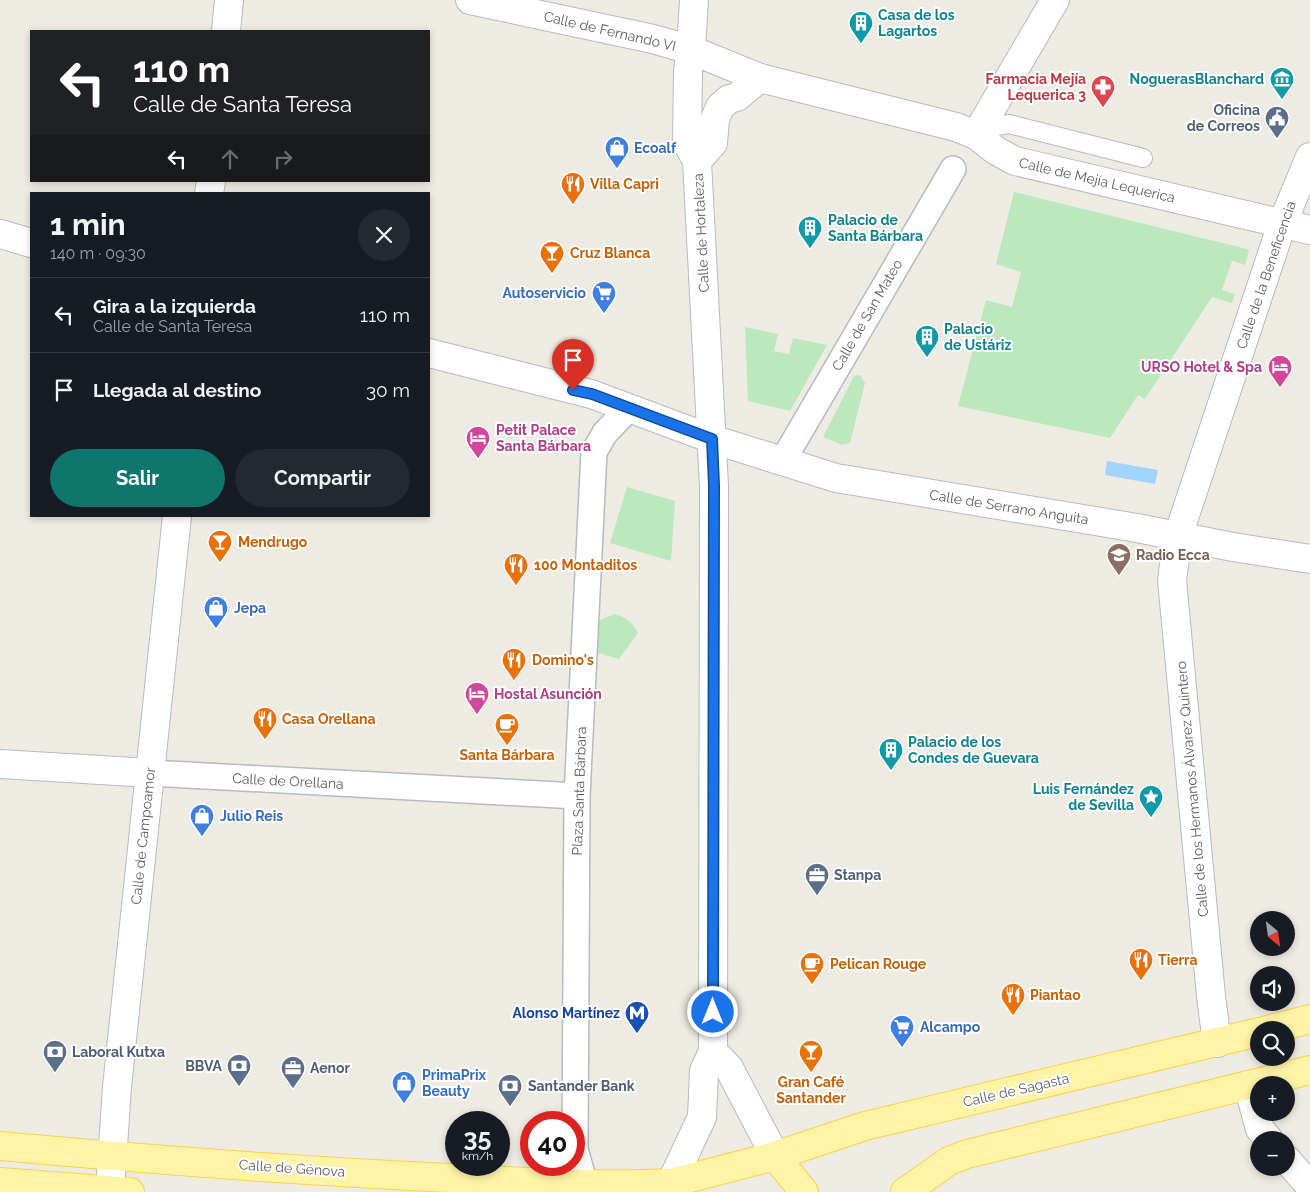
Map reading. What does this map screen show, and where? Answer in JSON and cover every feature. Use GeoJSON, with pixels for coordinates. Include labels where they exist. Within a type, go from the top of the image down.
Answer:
{"type":"FeatureCollection","features":[{"type":"Feature","properties":{"kind":"main road"},"geometry":{"type":"LineString","coordinates":[[1295,1023],[1310,1019]]}},
{"type":"Feature","properties":{"kind":"main road","name":"Calle de Sagasta"},"geometry":{"type":"LineString","coordinates":[[662,1187],[775,1156],[866,1126],[1250,1034]]}},
{"type":"Feature","properties":{"kind":"main road"},"geometry":{"type":"LineString","coordinates":[[905,1192],[949,1161],[967,1154],[1310,1070]]}},
{"type":"Feature","properties":{"kind":"main road","name":"Calle de Génova"},"geometry":{"type":"LineString","coordinates":[[0,1146],[112,1156],[583,1188],[662,1187]]}},
{"type":"Feature","properties":{"kind":"main road"},"geometry":{"type":"LineString","coordinates":[[775,1156],[804,1192]]}},
{"type":"Feature","properties":{"kind":"main road"},"geometry":{"type":"LineString","coordinates":[[0,1182],[120,1191]]}},
{"type":"Feature","properties":{"kind":"street"},"geometry":{"type":"LineString","coordinates":[[226,30],[230,0]]}},
{"type":"Feature","properties":{"kind":"street","name":"Calle de Fernando VI"},"geometry":{"type":"LineString","coordinates":[[470,0],[653,39],[691,50]]}},
{"type":"Feature","properties":{"kind":"street","name":"Calle de Hortaleza"},"geometry":{"type":"LineString","coordinates":[[694,0],[688,70],[688,143],[697,161],[714,486],[713,1051]]}},
{"type":"Feature","properties":{"kind":"street"},"geometry":{"type":"LineString","coordinates":[[976,135],[1055,0]]}},
{"type":"Feature","properties":{"kind":"street","name":"Calle de Mejía Lequerica"},"geometry":{"type":"LineString","coordinates":[[691,50],[760,78],[956,127],[976,135],[995,150],[1015,161],[1310,230]]}},
{"type":"Feature","properties":{"kind":"street"},"geometry":{"type":"LineString","coordinates":[[697,161],[713,143],[714,118],[720,107],[728,99],[737,97],[760,78]]}},
{"type":"Feature","properties":{"kind":"street","name":"Calle de la Beneficencia"},"geometry":{"type":"LineString","coordinates":[[1178,536],[1282,224],[1310,157]]}},
{"type":"Feature","properties":{"kind":"street","name":"Calle de San Mateo"},"geometry":{"type":"LineString","coordinates":[[782,462],[953,169]]}},
{"type":"Feature","properties":{"kind":"street"},"geometry":{"type":"LineString","coordinates":[[0,234],[30,243]]}},
{"type":"Feature","properties":{"kind":"street","name":"Calle de Serrano Anguita"},"geometry":{"type":"LineString","coordinates":[[430,352],[592,394],[712,439],[782,462],[853,482],[1137,528],[1310,559]]}},
{"type":"Feature","properties":{"kind":"street","name":"Plaza Santa Bárbara"},"geometry":{"type":"LineString","coordinates":[[583,1188],[575,1149],[577,796],[594,452],[605,433],[628,408]]}},
{"type":"Feature","properties":{"kind":"street","name":"Calle de Campoamor"},"geometry":{"type":"LineString","coordinates":[[120,1191],[112,1156],[117,1087],[177,517]]}},
{"type":"Feature","properties":{"kind":"street","name":"Calle de los Hermanos Álvarez Quintero"},"geometry":{"type":"LineString","coordinates":[[1178,536],[1172,580],[1217,1043]]}},
{"type":"Feature","properties":{"kind":"street","name":"Calle de Orellana"},"geometry":{"type":"LineString","coordinates":[[0,764],[577,796]]}},
{"type":"Feature","properties":{"kind":"street"},"geometry":{"type":"LineString","coordinates":[[662,1187],[702,1117],[704,1071],[713,1051],[730,1068],[775,1156]]}},
{"type":"Feature","properties":{"kind":"street"},"geometry":{"type":"LineString","coordinates":[[1248,1085],[1262,1131]]}},
{"type":"Feature","properties":{"kind":"street"},"geometry":{"type":"LineString","coordinates":[[1295,1169],[1310,1186]]}},
{"type":"Feature","properties":{"kind":"lane"},"geometry":{"type":"LineString","coordinates":[[976,135],[993,127],[1009,124],[1143,158]]}},
{"type":"Feature","properties":{"kind":"green space"},"geometry":{"type":"Polygon","coordinates":[[[1014,192],[1249,251],[1245,265],[1232,261],[1222,290],[1235,294],[1232,303],[1212,297],[1145,399],[1138,395],[1110,438],[958,406],[986,300],[1012,307],[1021,272],[996,264],[1014,192]]]}},
{"type":"Feature","properties":{"kind":"green space"},"geometry":{"type":"Polygon","coordinates":[[[745,327],[778,334],[774,351],[789,354],[793,338],[827,345],[790,411],[748,401],[745,327]]]}},
{"type":"Feature","properties":{"kind":"green space"},"geometry":{"type":"Polygon","coordinates":[[[860,375],[865,383],[850,443],[842,445],[823,437],[854,376],[860,375]]]}},
{"type":"Feature","properties":{"kind":"green space"},"geometry":{"type":"Polygon","coordinates":[[[627,487],[675,501],[671,561],[610,543],[627,487]]]}},
{"type":"Feature","properties":{"kind":"green space"},"geometry":{"type":"Polygon","coordinates":[[[615,614],[629,621],[638,633],[619,659],[592,651],[595,622],[615,614]]]}},
{"type":"Feature","properties":{"kind":"water"},"geometry":{"type":"Polygon","coordinates":[[[1107,461],[1158,470],[1155,484],[1105,475],[1107,461]]]}},
{"type":"Feature","properties":{"kind":"place","name":"Casa de los Lagartos"},"geometry":{"type":"Point","coordinates":[861,44]}},
{"type":"Feature","properties":{"kind":"place","name":"NoguerasBlanchard"},"geometry":{"type":"Point","coordinates":[1282,100]}},
{"type":"Feature","properties":{"kind":"place","name":"Farmacia Mejía Lequerica 3"},"geometry":{"type":"Point","coordinates":[1103,108]}},
{"type":"Feature","properties":{"kind":"place","name":"Oficina de Correos"},"geometry":{"type":"Point","coordinates":[1277,139]}},
{"type":"Feature","properties":{"kind":"place","name":"Ecoalf"},"geometry":{"type":"Point","coordinates":[617,169]}},
{"type":"Feature","properties":{"kind":"place","name":"Villa Capri"},"geometry":{"type":"Point","coordinates":[573,205]}},
{"type":"Feature","properties":{"kind":"place","name":"Palacio de Santa Bárbara"},"geometry":{"type":"Point","coordinates":[810,249]}},
{"type":"Feature","properties":{"kind":"place","name":"Cruz Blanca"},"geometry":{"type":"Point","coordinates":[552,274]}},
{"type":"Feature","properties":{"kind":"place","name":"Autoservicio"},"geometry":{"type":"Point","coordinates":[604,314]}},
{"type":"Feature","properties":{"kind":"place","name":"Palacio de Ustáriz"},"geometry":{"type":"Point","coordinates":[927,358]}},
{"type":"Feature","properties":{"kind":"place","name":"URSO Hotel & Spa"},"geometry":{"type":"Point","coordinates":[1280,388]}},
{"type":"Feature","properties":{"kind":"place","name":"Petit Palace Santa Bárbara"},"geometry":{"type":"Point","coordinates":[478,459]}},
{"type":"Feature","properties":{"kind":"place","name":"Mendrugo"},"geometry":{"type":"Point","coordinates":[220,563]}},
{"type":"Feature","properties":{"kind":"place","name":"Radio Ecca"},"geometry":{"type":"Point","coordinates":[1119,576]}},
{"type":"Feature","properties":{"kind":"place","name":"100 Montaditos"},"geometry":{"type":"Point","coordinates":[516,586]}},
{"type":"Feature","properties":{"kind":"place","name":"Jepa"},"geometry":{"type":"Point","coordinates":[216,629]}},
{"type":"Feature","properties":{"kind":"place","name":"Domino's"},"geometry":{"type":"Point","coordinates":[514,681]}},
{"type":"Feature","properties":{"kind":"place","name":"Hostal Asunción"},"geometry":{"type":"Point","coordinates":[477,715]}},
{"type":"Feature","properties":{"kind":"place","name":"Casa Orellana"},"geometry":{"type":"Point","coordinates":[265,740]}},
{"type":"Feature","properties":{"kind":"place","name":"Santa Bárbara"},"geometry":{"type":"Point","coordinates":[507,746]}},
{"type":"Feature","properties":{"kind":"place","name":"Palacio de los Condes de Guevara"},"geometry":{"type":"Point","coordinates":[891,771]}},
{"type":"Feature","properties":{"kind":"place","name":"Luis Fernández de Sevilla"},"geometry":{"type":"Point","coordinates":[1151,818]}},
{"type":"Feature","properties":{"kind":"place","name":"Julio Reis"},"geometry":{"type":"Point","coordinates":[202,837]}},
{"type":"Feature","properties":{"kind":"place","name":"Stanpa"},"geometry":{"type":"Point","coordinates":[817,896]}},
{"type":"Feature","properties":{"kind":"place","name":"Tierra"},"geometry":{"type":"Point","coordinates":[1141,981]}},
{"type":"Feature","properties":{"kind":"place","name":"Pelican Rouge"},"geometry":{"type":"Point","coordinates":[812,985]}},
{"type":"Feature","properties":{"kind":"place","name":"Piantao"},"geometry":{"type":"Point","coordinates":[1013,1016]}},
{"type":"Feature","properties":{"kind":"place","name":"Alonso Martínez"},"geometry":{"type":"Point","coordinates":[637,1034]}},
{"type":"Feature","properties":{"kind":"place","name":"Alcampo"},"geometry":{"type":"Point","coordinates":[902,1048]}},
{"type":"Feature","properties":{"kind":"place","name":"Laboral Kutxa"},"geometry":{"type":"Point","coordinates":[55,1073]}},
{"type":"Feature","properties":{"kind":"place","name":"Gran Café Santander"},"geometry":{"type":"Point","coordinates":[811,1073]}},
{"type":"Feature","properties":{"kind":"place","name":"BBVA"},"geometry":{"type":"Point","coordinates":[239,1087]}},
{"type":"Feature","properties":{"kind":"place","name":"Aenor"},"geometry":{"type":"Point","coordinates":[293,1089]}},
{"type":"Feature","properties":{"kind":"place","name":"PrimaPrix Beauty"},"geometry":{"type":"Point","coordinates":[404,1104]}},
{"type":"Feature","properties":{"kind":"place","name":"Santander Bank"},"geometry":{"type":"Point","coordinates":[510,1107]}},
{"type":"Feature","properties":{"kind":"route"},"geometry":{"type":"LineString","coordinates":[[573,390],[592,394],[712,439],[714,486],[713,1012]]}}]}
